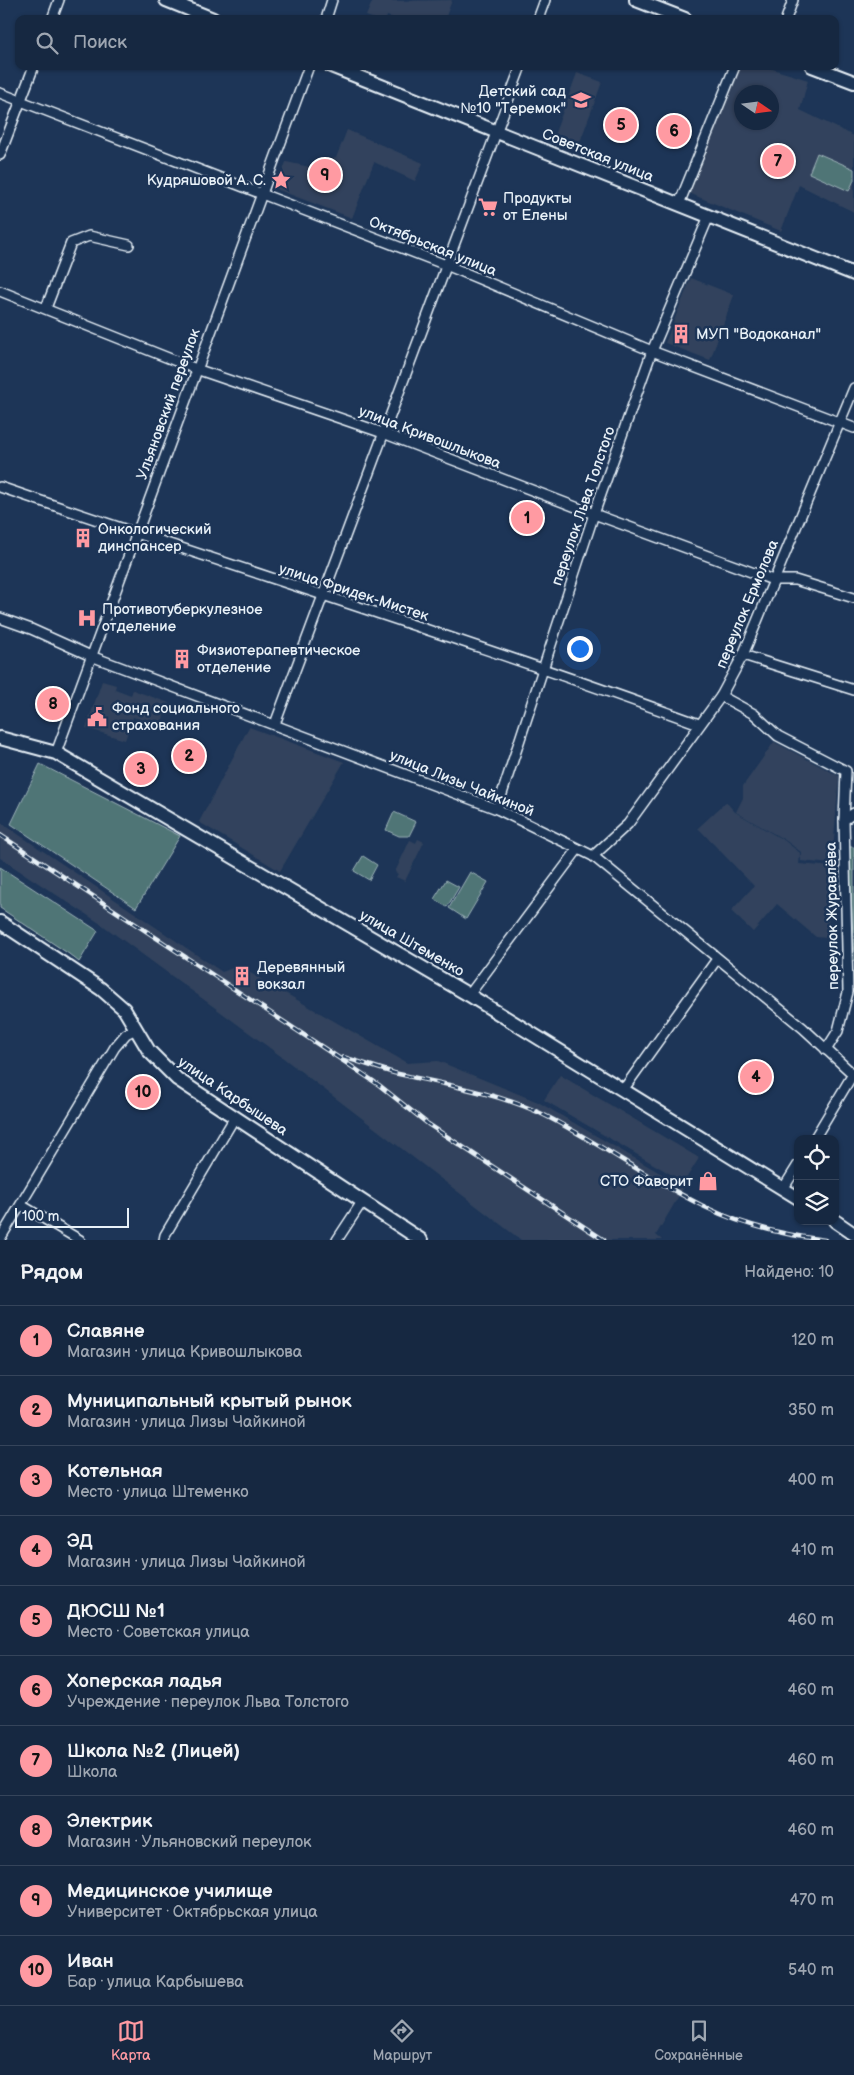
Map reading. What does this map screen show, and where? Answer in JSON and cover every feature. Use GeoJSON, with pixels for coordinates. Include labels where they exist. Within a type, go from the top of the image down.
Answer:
{"type":"FeatureCollection","features":[{"type":"Feature","properties":{"kind":"main road"},"geometry":{"type":"LineString","coordinates":[[166,0],[203,15]]}},
{"type":"Feature","properties":{"kind":"main road"},"geometry":{"type":"LineString","coordinates":[[636,0],[675,15]]}},
{"type":"Feature","properties":{"kind":"main road","name":"Советская улица"},"geometry":{"type":"LineString","coordinates":[[341,70],[854,274]]}},
{"type":"Feature","properties":{"kind":"main road"},"geometry":{"type":"LineString","coordinates":[[822,70],[854,82]]}},
{"type":"Feature","properties":{"kind":"main road","name":"улица Штеменко"},"geometry":{"type":"LineString","coordinates":[[0,738],[56,753],[470,995],[794,1195]]}},
{"type":"Feature","properties":{"kind":"main road","name":"улица Карбышева"},"geometry":{"type":"LineString","coordinates":[[0,922],[101,989],[124,1008],[149,1051],[165,1069],[421,1240]]}},
{"type":"Feature","properties":{"kind":"main road"},"geometry":{"type":"LineString","coordinates":[[839,1224],[854,1234]]}},
{"type":"Feature","properties":{"kind":"street"},"geometry":{"type":"LineString","coordinates":[[54,15],[60,0]]}},
{"type":"Feature","properties":{"kind":"street"},"geometry":{"type":"LineString","coordinates":[[327,15],[332,0]]}},
{"type":"Feature","properties":{"kind":"street"},"geometry":{"type":"LineString","coordinates":[[539,15],[545,0]]}},
{"type":"Feature","properties":{"kind":"street"},"geometry":{"type":"LineString","coordinates":[[787,15],[793,0]]}},
{"type":"Feature","properties":{"kind":"street"},"geometry":{"type":"LineString","coordinates":[[0,155],[32,70]]}},
{"type":"Feature","properties":{"kind":"street","name":"Ульяновский переулок"},"geometry":{"type":"LineString","coordinates":[[56,753],[135,533],[308,70]]}},
{"type":"Feature","properties":{"kind":"street"},"geometry":{"type":"LineString","coordinates":[[275,724],[520,70]]}},
{"type":"Feature","properties":{"kind":"street"},"geometry":{"type":"LineString","coordinates":[[679,204],[733,70]]}},
{"type":"Feature","properties":{"kind":"street","name":"Октябрьская улица"},"geometry":{"type":"LineString","coordinates":[[0,93],[446,266],[652,351],[854,428]]}},
{"type":"Feature","properties":{"kind":"street","name":"переулок Льва Толстого"},"geometry":{"type":"LineString","coordinates":[[497,809],[594,514],[652,351],[709,216]]}},
{"type":"Feature","properties":{"kind":"street"},"geometry":{"type":"LineString","coordinates":[[46,308],[72,243],[89,236],[129,245]]}},
{"type":"Feature","properties":{"kind":"street","name":"улица Кривошлыкова"},"geometry":{"type":"LineString","coordinates":[[0,291],[196,370],[383,432],[594,514],[773,580],[795,580],[854,598]]}},
{"type":"Feature","properties":{"kind":"street","name":"переулок Ермолова"},"geometry":{"type":"LineString","coordinates":[[593,856],[628,824],[720,696],[743,655],[854,388]]}},
{"type":"Feature","properties":{"kind":"street","name":"улица Фридек-Мистек"},"geometry":{"type":"LineString","coordinates":[[0,487],[322,596],[543,668],[699,724]]}},
{"type":"Feature","properties":{"kind":"street","name":"улица Лизы Чайкиной"},"geometry":{"type":"LineString","coordinates":[[0,618],[31,629],[91,656],[497,809],[593,856],[803,1028],[854,1075]]}},
{"type":"Feature","properties":{"kind":"street"},"geometry":{"type":"LineString","coordinates":[[743,655],[854,690]]}},
{"type":"Feature","properties":{"kind":"street"},"geometry":{"type":"LineString","coordinates":[[720,696],[754,714],[778,736],[846,771],[844,820]]}},
{"type":"Feature","properties":{"kind":"street","name":"переулок Журавлёва"},"geometry":{"type":"LineString","coordinates":[[826,1050],[838,1031],[848,992],[844,820],[854,813]]}},
{"type":"Feature","properties":{"kind":"street"},"geometry":{"type":"LineString","coordinates":[[470,995],[578,849]]}},
{"type":"Feature","properties":{"kind":"street"},"geometry":{"type":"LineString","coordinates":[[623,1090],[717,959]]}},
{"type":"Feature","properties":{"kind":"street"},"geometry":{"type":"LineString","coordinates":[[0,1238],[115,1047],[126,1034],[136,1029]]}},
{"type":"Feature","properties":{"kind":"street"},"geometry":{"type":"LineString","coordinates":[[816,1135],[854,1075]]}},
{"type":"Feature","properties":{"kind":"street"},"geometry":{"type":"LineString","coordinates":[[163,1238],[235,1117]]}},
{"type":"Feature","properties":{"kind":"street"},"geometry":{"type":"LineString","coordinates":[[783,1188],[794,1171]]}},
{"type":"Feature","properties":{"kind":"street"},"geometry":{"type":"LineString","coordinates":[[337,1240],[362,1202]]}},
{"type":"Feature","properties":{"kind":"street"},"geometry":{"type":"LineString","coordinates":[[20,1205],[80,1240]]}},
{"type":"Feature","properties":{"kind":"shaded area"},"geometry":{"type":"Polygon","coordinates":[[[373,0],[452,0],[446,15],[366,15],[373,0]]]}},
{"type":"Feature","properties":{"kind":"shaded area"},"geometry":{"type":"Polygon","coordinates":[[[738,70],[776,70],[808,80],[800,110],[854,136],[854,212],[799,185],[781,231],[689,193],[738,70]]]}},
{"type":"Feature","properties":{"kind":"shaded area","name":"Детский сад №10 \"Теремок\""},"geometry":{"type":"Polygon","coordinates":[[[577,73],[602,82],[577,150],[552,141],[577,73]]]}},
{"type":"Feature","properties":{"kind":"shaded area"},"geometry":{"type":"Polygon","coordinates":[[[347,130],[423,163],[415,181],[374,162],[352,218],[276,189],[286,162],[319,169],[322,162],[336,158],[347,130]]]}},
{"type":"Feature","properties":{"kind":"shaded area"},"geometry":{"type":"Polygon","coordinates":[[[691,278],[734,295],[710,360],[665,343],[691,278]]]}},
{"type":"Feature","properties":{"kind":"shaded area"},"geometry":{"type":"Polygon","coordinates":[[[102,681],[116,685],[115,689],[131,695],[133,690],[169,703],[160,727],[133,717],[125,740],[86,728],[102,681]]]}},
{"type":"Feature","properties":{"kind":"shaded area"},"geometry":{"type":"Polygon","coordinates":[[[249,727],[344,762],[280,871],[199,822],[249,727]]]}},
{"type":"Feature","properties":{"kind":"shaded area"},"geometry":{"type":"Polygon","coordinates":[[[774,742],[839,776],[832,864],[801,861],[801,852],[785,840],[736,812],[743,798],[743,786],[774,742]]]}},
{"type":"Feature","properties":{"kind":"shaded area"},"geometry":{"type":"Polygon","coordinates":[[[726,802],[735,812],[785,841],[800,853],[799,864],[832,867],[827,938],[816,937],[777,904],[753,932],[731,911],[754,886],[698,828],[726,802]]]}},
{"type":"Feature","properties":{"kind":"shaded area"},"geometry":{"type":"Polygon","coordinates":[[[0,822],[222,972],[238,966],[407,1063],[438,1061],[538,1102],[684,1187],[656,1235],[662,1240],[521,1240],[282,1057],[101,924],[0,858],[0,822]]]}},
{"type":"Feature","properties":{"kind":"shaded area"},"geometry":{"type":"Polygon","coordinates":[[[418,839],[424,842],[405,881],[396,877],[398,874],[395,872],[410,840],[416,843],[418,839]]]}},
{"type":"Feature","properties":{"kind":"shaded area"},"geometry":{"type":"Polygon","coordinates":[[[560,1075],[699,1158],[684,1182],[544,1100],[560,1075]]]}},
{"type":"Feature","properties":{"kind":"green space"},"geometry":{"type":"Polygon","coordinates":[[[817,153],[854,169],[854,180],[849,191],[809,173],[817,153]]]}},
{"type":"Feature","properties":{"kind":"green space"},"geometry":{"type":"Polygon","coordinates":[[[40,764],[180,836],[136,908],[11,824],[40,764]]]}},
{"type":"Feature","properties":{"kind":"green space"},"geometry":{"type":"Polygon","coordinates":[[[394,812],[416,822],[409,836],[399,836],[386,830],[394,812]]]}},
{"type":"Feature","properties":{"kind":"green space"},"geometry":{"type":"Polygon","coordinates":[[[849,847],[854,847],[854,961],[849,847]]]}},
{"type":"Feature","properties":{"kind":"green space"},"geometry":{"type":"Polygon","coordinates":[[[363,856],[377,865],[369,880],[354,871],[363,856]]]}},
{"type":"Feature","properties":{"kind":"green space"},"geometry":{"type":"Polygon","coordinates":[[[0,867],[98,931],[79,962],[0,908],[0,867]]]}},
{"type":"Feature","properties":{"kind":"green space"},"geometry":{"type":"Polygon","coordinates":[[[470,872],[488,882],[466,919],[449,908],[470,872]]]}},
{"type":"Feature","properties":{"kind":"green space"},"geometry":{"type":"Polygon","coordinates":[[[446,880],[459,887],[447,907],[434,899],[446,880]]]}},
{"type":"Feature","properties":{"kind":"railway"},"geometry":{"type":"LineString","coordinates":[[0,835],[345,1062],[379,1085],[428,1124],[604,1240]]}},
{"type":"Feature","properties":{"kind":"railway"},"geometry":{"type":"LineString","coordinates":[[343,1057],[394,1073],[505,1099],[561,1124],[705,1207],[734,1219],[764,1228],[825,1240]]}},
{"type":"Feature","properties":{"kind":"place","name":"Детский сад №10 \"Теремок\""},"geometry":{"type":"Point","coordinates":[581,100]}},
{"type":"Feature","properties":{"kind":"place","name":"ДЮСШ №1"},"geometry":{"type":"Point","coordinates":[621,125]}},
{"type":"Feature","properties":{"kind":"place","name":"Хоперская ладья"},"geometry":{"type":"Point","coordinates":[674,131]}},
{"type":"Feature","properties":{"kind":"place","name":"Школа №2 (Лицей)"},"geometry":{"type":"Point","coordinates":[778,161]}},
{"type":"Feature","properties":{"kind":"place","name":"Медицинское училище"},"geometry":{"type":"Point","coordinates":[325,175]}},
{"type":"Feature","properties":{"kind":"place","name":"Кудряшовой А. С."},"geometry":{"type":"Point","coordinates":[281,180]}},
{"type":"Feature","properties":{"kind":"place","name":"Продукты от Елены"},"geometry":{"type":"Point","coordinates":[488,207]}},
{"type":"Feature","properties":{"kind":"place","name":"МУП \"Водоканал\""},"geometry":{"type":"Point","coordinates":[681,334]}},
{"type":"Feature","properties":{"kind":"place","name":"Славяне"},"geometry":{"type":"Point","coordinates":[527,518]}},
{"type":"Feature","properties":{"kind":"place","name":"Онкологический динспансер"},"geometry":{"type":"Point","coordinates":[83,538]}},
{"type":"Feature","properties":{"kind":"place","name":"Противотуберкулезное отделение"},"geometry":{"type":"Point","coordinates":[87,618]}},
{"type":"Feature","properties":{"kind":"place","name":"Физиотерапевтическое отделение"},"geometry":{"type":"Point","coordinates":[182,659]}},
{"type":"Feature","properties":{"kind":"place","name":"Электрик"},"geometry":{"type":"Point","coordinates":[53,704]}},
{"type":"Feature","properties":{"kind":"place","name":"Фонд социального страхования"},"geometry":{"type":"Point","coordinates":[97,717]}},
{"type":"Feature","properties":{"kind":"place","name":"Муниципальный крытый рынок"},"geometry":{"type":"Point","coordinates":[189,756]}},
{"type":"Feature","properties":{"kind":"place","name":"Котельная"},"geometry":{"type":"Point","coordinates":[141,769]}},
{"type":"Feature","properties":{"kind":"place","name":"Деревянный вокзал"},"geometry":{"type":"Point","coordinates":[242,976]}},
{"type":"Feature","properties":{"kind":"place","name":"ЭД"},"geometry":{"type":"Point","coordinates":[756,1077]}},
{"type":"Feature","properties":{"kind":"place","name":"Иван"},"geometry":{"type":"Point","coordinates":[143,1092]}},
{"type":"Feature","properties":{"kind":"place","name":"СТО Фаворит"},"geometry":{"type":"Point","coordinates":[708,1181]}}]}
